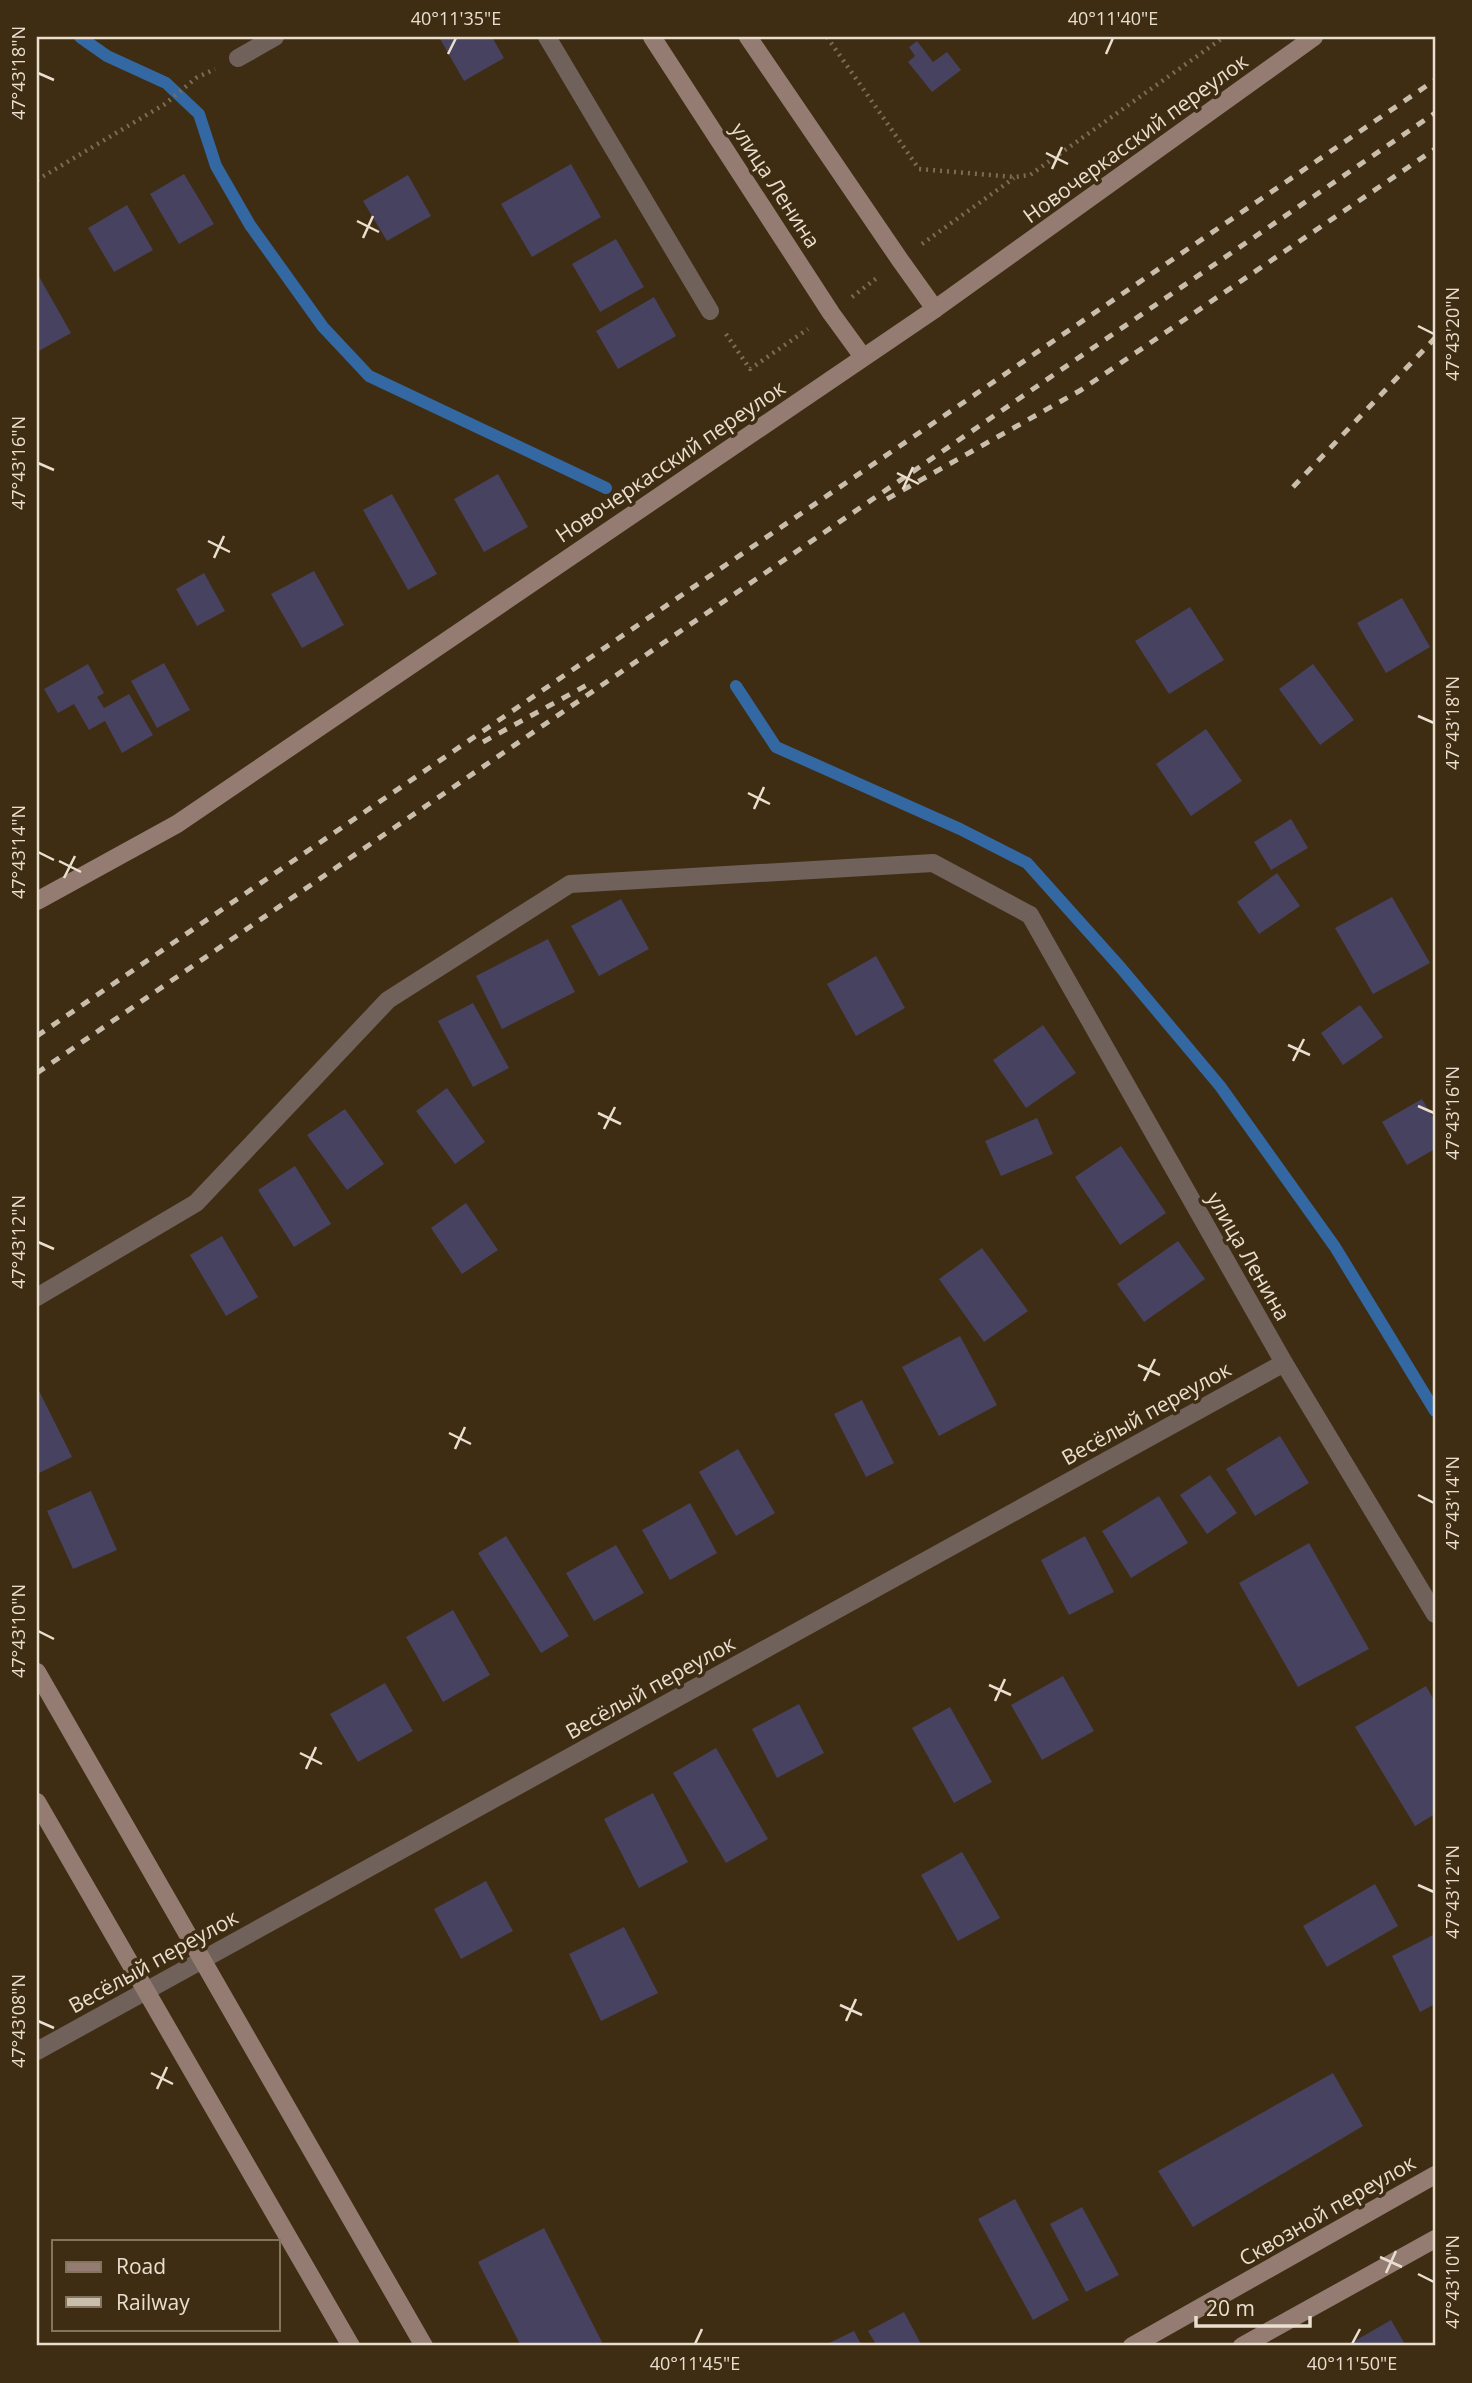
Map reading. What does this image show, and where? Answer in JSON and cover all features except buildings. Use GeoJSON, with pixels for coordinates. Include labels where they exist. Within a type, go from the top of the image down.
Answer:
{"type":"FeatureCollection","features":[{"type":"Feature","properties":{"kind":"main road","name":"улица Ленина"},"geometry":{"type":"LineString","coordinates":[[652,37],[831,313],[863,357]]}},
{"type":"Feature","properties":{"kind":"main road"},"geometry":{"type":"LineString","coordinates":[[748,37],[936,309]]}},
{"type":"Feature","properties":{"kind":"main road","name":"Новочеркасский переулок"},"geometry":{"type":"LineString","coordinates":[[37,901],[177,824],[936,309],[1314,37]]}},
{"type":"Feature","properties":{"kind":"main road"},"geometry":{"type":"LineString","coordinates":[[37,1672],[424,2346]]}},
{"type":"Feature","properties":{"kind":"main road"},"geometry":{"type":"LineString","coordinates":[[37,1802],[351,2346]]}},
{"type":"Feature","properties":{"kind":"main road","name":"Сквозной переулок"},"geometry":{"type":"LineString","coordinates":[[1132,2346],[1435,2175]]}},
{"type":"Feature","properties":{"kind":"main road"},"geometry":{"type":"LineString","coordinates":[[1242,2346],[1435,2239]]}},
{"type":"Feature","properties":{"kind":"street"},"geometry":{"type":"LineString","coordinates":[[238,58],[275,37]]}},
{"type":"Feature","properties":{"kind":"street"},"geometry":{"type":"LineString","coordinates":[[547,37],[710,311]]}},
{"type":"Feature","properties":{"kind":"street","name":"улица Ленина"},"geometry":{"type":"LineString","coordinates":[[37,1297],[196,1203],[388,1000],[570,884],[933,863],[1031,915],[1284,1363],[1435,1615]]}},
{"type":"Feature","properties":{"kind":"street","name":"Весёлый переулок"},"geometry":{"type":"LineString","coordinates":[[37,2051],[1284,1363]]}},
{"type":"Feature","properties":{"kind":"path"},"geometry":{"type":"LineString","coordinates":[[827,37],[919,169],[1015,177],[1030,175],[1224,37]]}},
{"type":"Feature","properties":{"kind":"path"},"geometry":{"type":"LineString","coordinates":[[37,180],[165,104],[196,78]]}},
{"type":"Feature","properties":{"kind":"path"},"geometry":{"type":"LineString","coordinates":[[710,311],[750,369],[831,313],[1015,177]]}},
{"type":"Feature","properties":{"kind":"waterway"},"geometry":{"type":"LineString","coordinates":[[80,37],[107,56],[166,83],[199,114],[216,166],[250,225],[323,327],[369,376],[606,488]]}},
{"type":"Feature","properties":{"kind":"waterway"},"geometry":{"type":"LineString","coordinates":[[736,686],[776,747],[960,829],[1027,863],[1121,968],[1220,1086],[1335,1247],[1435,1411]]}},
{"type":"Feature","properties":{"kind":"railway"},"geometry":{"type":"LineString","coordinates":[[37,1036],[1435,80]]}},
{"type":"Feature","properties":{"kind":"railway"},"geometry":{"type":"LineString","coordinates":[[37,1073],[1435,113]]}},
{"type":"Feature","properties":{"kind":"railway"},"geometry":{"type":"LineString","coordinates":[[887,499],[1081,390],[1435,149]]}},
{"type":"Feature","properties":{"kind":"railway"},"geometry":{"type":"LineString","coordinates":[[1293,487],[1435,338]]}},
{"type":"Feature","properties":{"kind":"railway"},"geometry":{"type":"LineString","coordinates":[[483,742],[587,685]]}}]}
